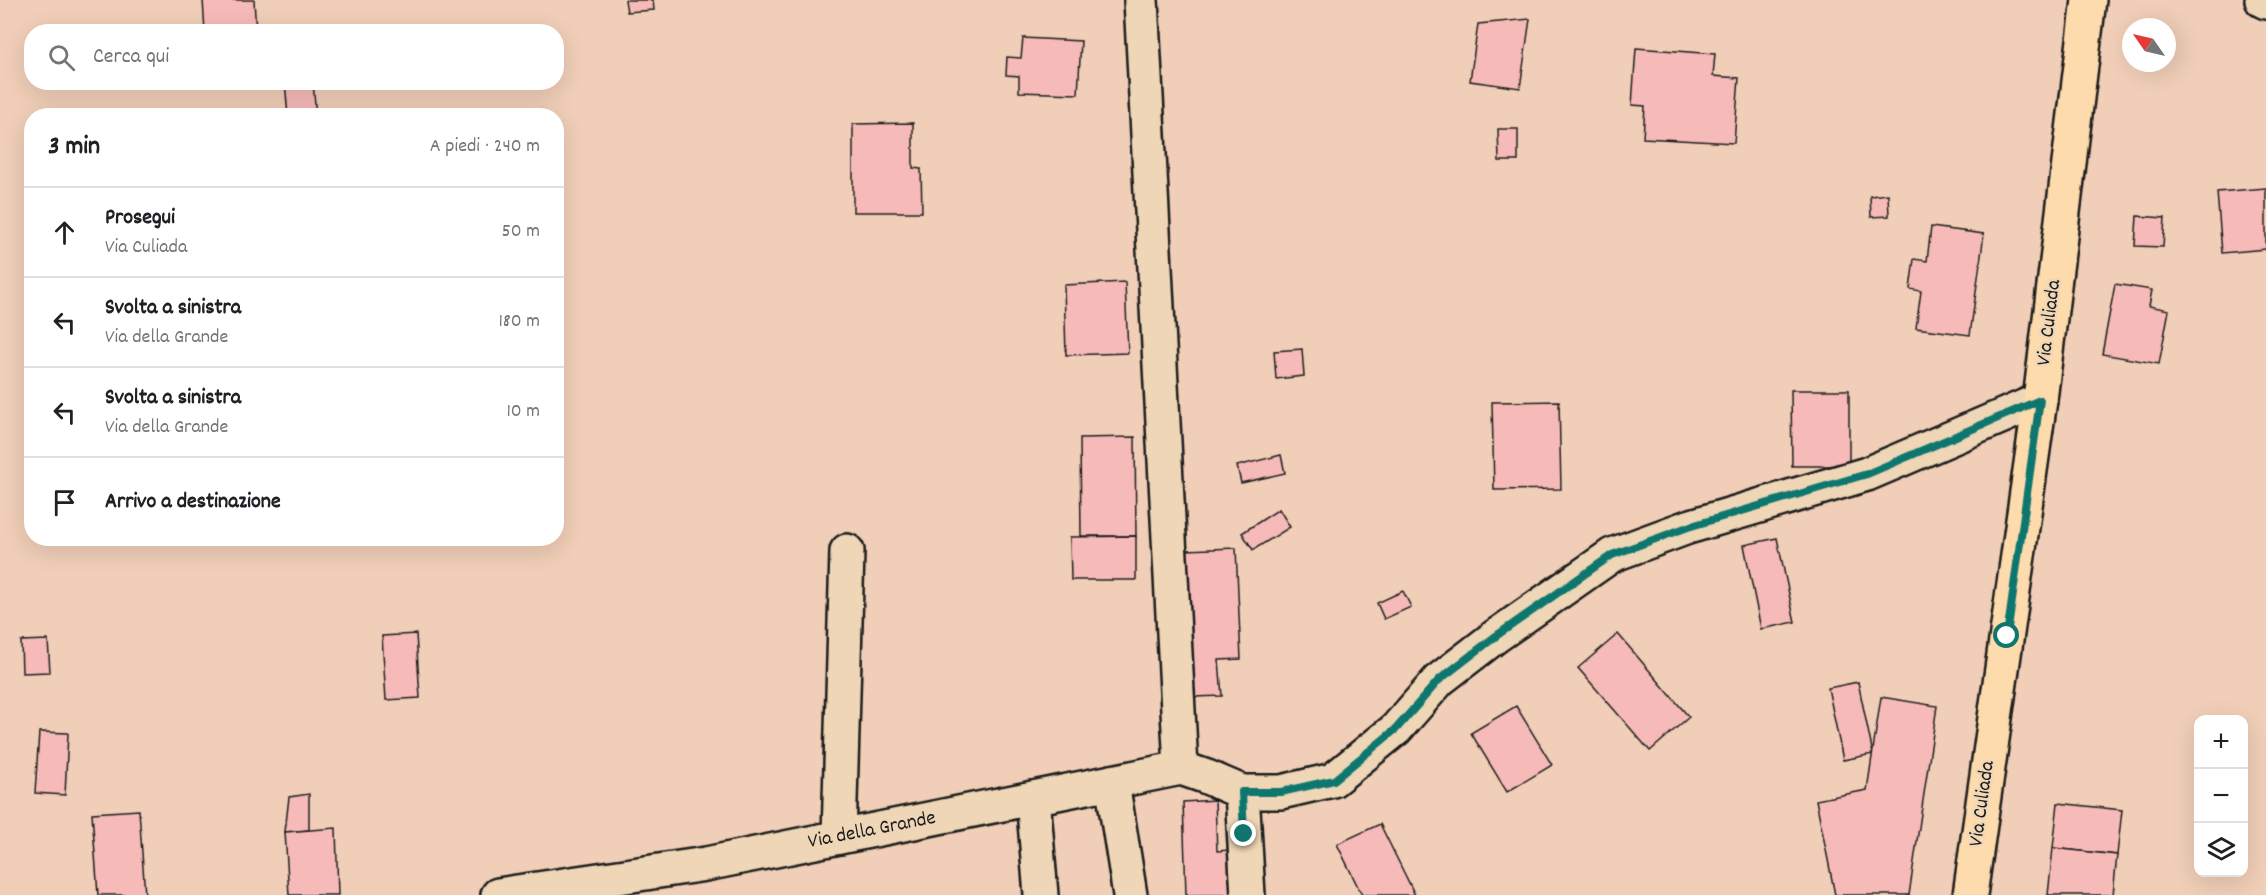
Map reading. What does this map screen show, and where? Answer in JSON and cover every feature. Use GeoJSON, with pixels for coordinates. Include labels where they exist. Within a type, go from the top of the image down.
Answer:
{"type":"FeatureCollection","features":[{"type":"Feature","properties":{"kind":"main road","name":"Via Culiada"},"geometry":{"type":"LineString","coordinates":[[1970,895],[2040,400],[2089,0]]}},
{"type":"Feature","properties":{"kind":"street"},"geometry":{"type":"LineString","coordinates":[[1141,0],[1181,768],[1242,792],[1281,792],[1334,780],[1396,729],[1439,680],[1496,636],[1612,555],[1688,527],[1867,474],[2040,400]]}},
{"type":"Feature","properties":{"kind":"street"},"geometry":{"type":"LineString","coordinates":[[839,837],[847,551]]}},
{"type":"Feature","properties":{"kind":"street","name":"Via della Grande"},"geometry":{"type":"LineString","coordinates":[[513,894],[706,864],[1181,768]]}},
{"type":"Feature","properties":{"kind":"street"},"geometry":{"type":"LineString","coordinates":[[1112,782],[1130,895]]}},
{"type":"Feature","properties":{"kind":"street"},"geometry":{"type":"LineString","coordinates":[[1242,792],[1248,895]]}},
{"type":"Feature","properties":{"kind":"street"},"geometry":{"type":"LineString","coordinates":[[1033,798],[1041,895]]}},
{"type":"Feature","properties":{"kind":"building"},"geometry":{"type":"Polygon","coordinates":[[[203,0],[254,0],[256,24],[204,24],[203,0]]]}},
{"type":"Feature","properties":{"kind":"building"},"geometry":{"type":"Polygon","coordinates":[[[625,0],[653,0],[654,10],[627,12],[625,0]]]}},
{"type":"Feature","properties":{"kind":"building"},"geometry":{"type":"Polygon","coordinates":[[[1530,19],[1520,88],[1470,81],[1478,24],[1530,19]]]}},
{"type":"Feature","properties":{"kind":"building"},"geometry":{"type":"Polygon","coordinates":[[[1023,38],[1081,41],[1078,94],[1019,92],[1019,76],[1006,75],[1007,57],[1021,58],[1023,38]]]}},
{"type":"Feature","properties":{"kind":"building"},"geometry":{"type":"Polygon","coordinates":[[[1636,48],[1715,54],[1713,76],[1739,78],[1734,143],[1643,138],[1645,106],[1632,105],[1636,48]]]}},
{"type":"Feature","properties":{"kind":"building"},"geometry":{"type":"Polygon","coordinates":[[[286,90],[314,90],[315,108],[287,108],[286,90]]]}},
{"type":"Feature","properties":{"kind":"building"},"geometry":{"type":"Polygon","coordinates":[[[913,123],[913,168],[921,169],[922,212],[853,212],[853,124],[913,123]]]}},
{"type":"Feature","properties":{"kind":"building"},"geometry":{"type":"Polygon","coordinates":[[[1498,129],[1518,129],[1518,161],[1499,161],[1498,129]]]}},
{"type":"Feature","properties":{"kind":"building"},"geometry":{"type":"Polygon","coordinates":[[[2266,188],[2266,249],[2222,253],[2217,192],[2266,188]]]}},
{"type":"Feature","properties":{"kind":"building"},"geometry":{"type":"Polygon","coordinates":[[[1888,194],[1889,216],[1871,217],[1870,196],[1888,194]]]}},
{"type":"Feature","properties":{"kind":"building"},"geometry":{"type":"Polygon","coordinates":[[[2137,216],[2165,218],[2163,247],[2135,246],[2137,216]]]}},
{"type":"Feature","properties":{"kind":"building"},"geometry":{"type":"Polygon","coordinates":[[[1931,227],[1984,234],[1970,335],[1916,328],[1921,291],[1910,289],[1914,259],[1927,261],[1931,227]]]}},
{"type":"Feature","properties":{"kind":"building"},"geometry":{"type":"Polygon","coordinates":[[[1125,282],[1128,353],[1066,355],[1064,285],[1125,282]]]}},
{"type":"Feature","properties":{"kind":"building"},"geometry":{"type":"Polygon","coordinates":[[[2115,284],[2152,290],[2149,306],[2169,310],[2159,364],[2102,354],[2115,284]]]}},
{"type":"Feature","properties":{"kind":"building"},"geometry":{"type":"Polygon","coordinates":[[[1302,349],[1304,376],[1276,379],[1274,351],[1302,349]]]}},
{"type":"Feature","properties":{"kind":"building"},"geometry":{"type":"Polygon","coordinates":[[[1791,390],[1849,390],[1849,466],[1792,466],[1791,390]]]}},
{"type":"Feature","properties":{"kind":"building"},"geometry":{"type":"Polygon","coordinates":[[[1559,401],[1561,489],[1494,490],[1492,402],[1559,401]]]}},
{"type":"Feature","properties":{"kind":"building"},"geometry":{"type":"Polygon","coordinates":[[[1135,437],[1136,536],[1081,536],[1080,438],[1135,437]]]}},
{"type":"Feature","properties":{"kind":"building"},"geometry":{"type":"Polygon","coordinates":[[[1281,455],[1285,473],[1241,483],[1237,466],[1281,455]]]}},
{"type":"Feature","properties":{"kind":"building"},"geometry":{"type":"Polygon","coordinates":[[[1279,509],[1290,527],[1253,550],[1242,533],[1279,509]]]}},
{"type":"Feature","properties":{"kind":"building"},"geometry":{"type":"Polygon","coordinates":[[[1136,536],[1136,580],[1071,580],[1070,537],[1136,536]]]}},
{"type":"Feature","properties":{"kind":"building"},"geometry":{"type":"Polygon","coordinates":[[[1777,538],[1795,622],[1761,629],[1744,545],[1777,538]]]}},
{"type":"Feature","properties":{"kind":"building"},"geometry":{"type":"Polygon","coordinates":[[[1236,548],[1241,659],[1219,660],[1222,696],[1194,697],[1186,550],[1236,548]]]}},
{"type":"Feature","properties":{"kind":"building"},"geometry":{"type":"Polygon","coordinates":[[[1403,591],[1411,607],[1384,619],[1377,603],[1403,591]]]}},
{"type":"Feature","properties":{"kind":"building"},"geometry":{"type":"Polygon","coordinates":[[[416,634],[420,698],[386,700],[382,636],[416,634]]]}},
{"type":"Feature","properties":{"kind":"building"},"geometry":{"type":"Polygon","coordinates":[[[1618,634],[1689,717],[1650,751],[1578,668],[1618,634]]]}},
{"type":"Feature","properties":{"kind":"building"},"geometry":{"type":"Polygon","coordinates":[[[48,640],[50,672],[22,673],[21,641],[48,640]]]}},
{"type":"Feature","properties":{"kind":"building"},"geometry":{"type":"Polygon","coordinates":[[[1858,682],[1873,754],[1843,760],[1828,688],[1858,682]]]}},
{"type":"Feature","properties":{"kind":"building"},"geometry":{"type":"Polygon","coordinates":[[[1881,697],[1937,706],[1909,895],[1835,895],[1816,800],[1867,790],[1881,697]]]}},
{"type":"Feature","properties":{"kind":"building"},"geometry":{"type":"Polygon","coordinates":[[[1516,706],[1552,765],[1507,792],[1471,733],[1516,706]]]}},
{"type":"Feature","properties":{"kind":"building"},"geometry":{"type":"Polygon","coordinates":[[[39,732],[68,733],[65,795],[35,793],[39,732]]]}},
{"type":"Feature","properties":{"kind":"building"},"geometry":{"type":"Polygon","coordinates":[[[309,794],[309,830],[285,832],[289,797],[309,794]]]}},
{"type":"Feature","properties":{"kind":"building"},"geometry":{"type":"Polygon","coordinates":[[[1215,800],[1217,851],[1229,850],[1230,895],[1186,895],[1183,802],[1215,800]]]}},
{"type":"Feature","properties":{"kind":"building"},"geometry":{"type":"Polygon","coordinates":[[[2058,803],[2122,810],[2117,855],[2053,848],[2058,803]]]}},
{"type":"Feature","properties":{"kind":"building"},"geometry":{"type":"Polygon","coordinates":[[[139,810],[145,895],[98,895],[92,813],[139,810]]]}},
{"type":"Feature","properties":{"kind":"building"},"geometry":{"type":"Polygon","coordinates":[[[1380,824],[1415,895],[1362,895],[1337,844],[1380,824]]]}},
{"type":"Feature","properties":{"kind":"building"},"geometry":{"type":"Polygon","coordinates":[[[336,828],[338,895],[289,895],[285,832],[336,828]]]}},
{"type":"Feature","properties":{"kind":"building"},"geometry":{"type":"Polygon","coordinates":[[[2053,848],[2117,855],[2113,895],[2048,895],[2053,848]]]}},
{"type":"Feature","properties":{"kind":"route"},"geometry":{"type":"LineString","coordinates":[[1244,834],[1242,792],[1281,792],[1334,780],[1396,729],[1439,680],[1496,636],[1612,555],[1688,527],[1867,474],[2040,400],[2007,636]]}}]}
